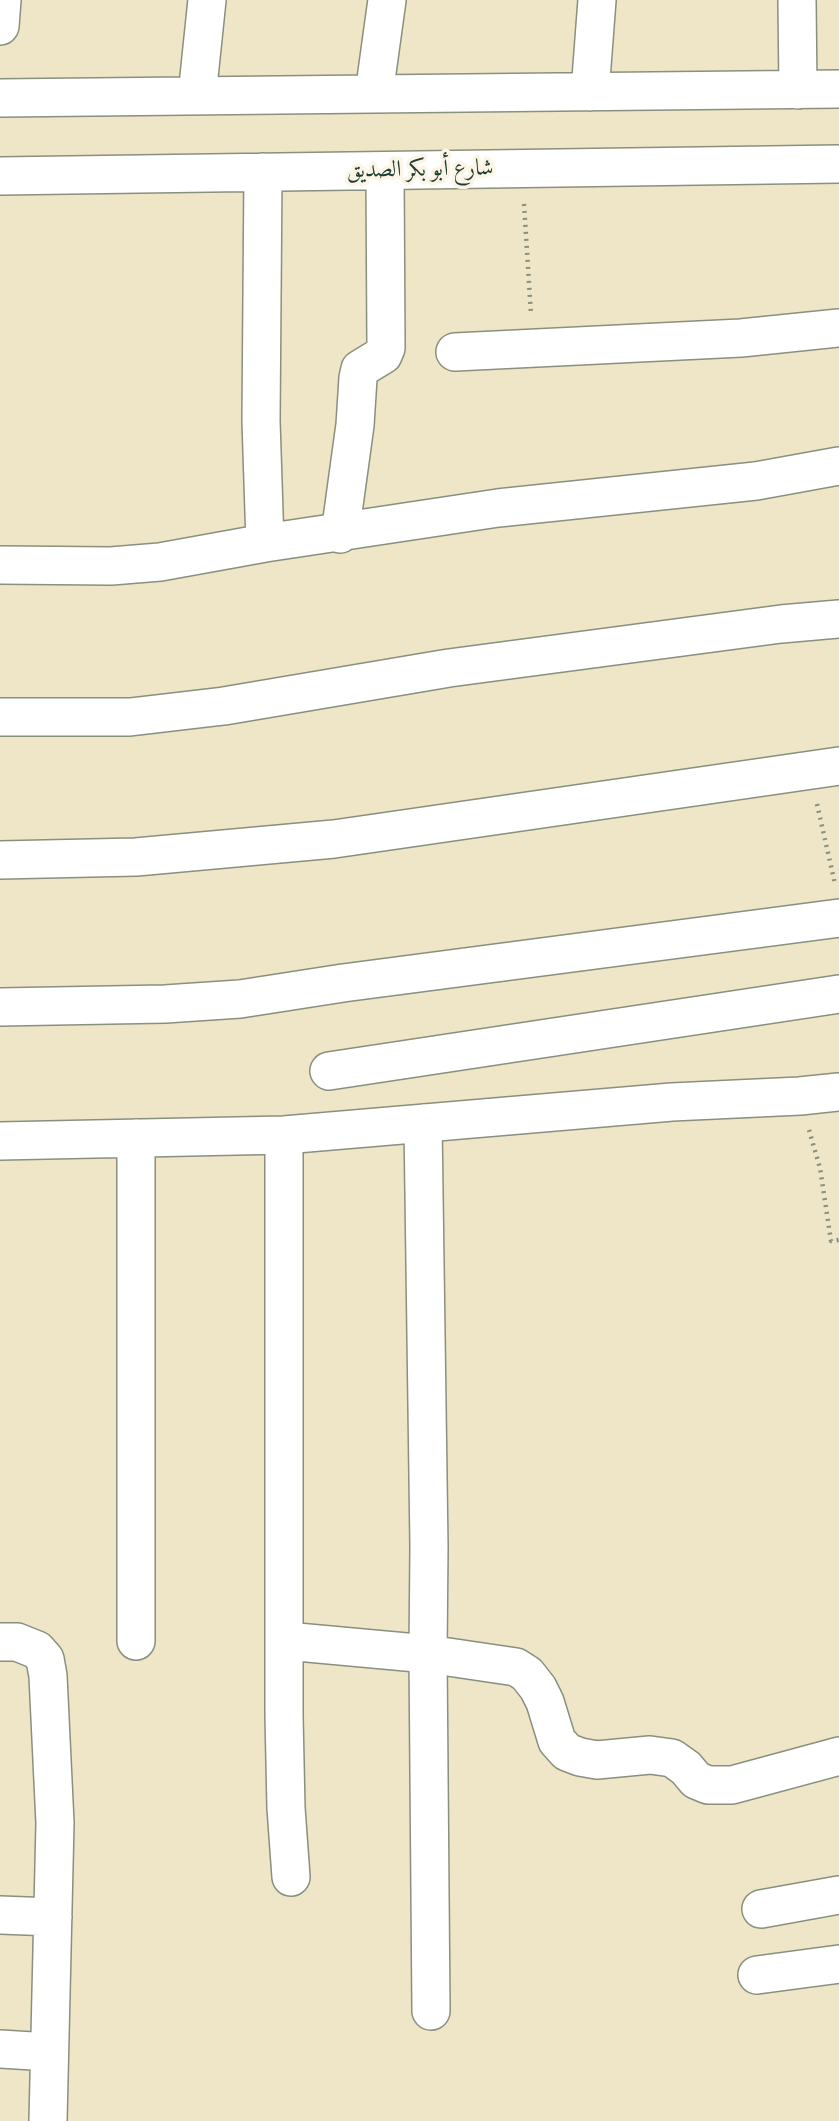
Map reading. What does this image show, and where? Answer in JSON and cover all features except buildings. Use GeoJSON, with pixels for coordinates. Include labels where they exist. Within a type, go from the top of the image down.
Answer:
{"type":"FeatureCollection","features":[{"type":"Feature","properties":{"kind":"street"},"geometry":{"type":"LineString","coordinates":[[0,26],[2,0]]}},
{"type":"Feature","properties":{"kind":"street"},"geometry":{"type":"LineString","coordinates":[[197,96],[207,0]]}},
{"type":"Feature","properties":{"kind":"street"},"geometry":{"type":"LineString","coordinates":[[374,94],[387,0]]}},
{"type":"Feature","properties":{"kind":"street"},"geometry":{"type":"LineString","coordinates":[[590,92],[597,0]]}},
{"type":"Feature","properties":{"kind":"street"},"geometry":{"type":"LineString","coordinates":[[797,0],[798,90]]}},
{"type":"Feature","properties":{"kind":"street"},"geometry":{"type":"LineString","coordinates":[[0,98],[839,89]]}},
{"type":"Feature","properties":{"kind":"street","name":"شارع أبو بكر الصديق"},"geometry":{"type":"LineString","coordinates":[[0,176],[839,164]]}},
{"type":"Feature","properties":{"kind":"street"},"geometry":{"type":"LineString","coordinates":[[340,534],[355,425],[358,377],[360,369],[383,355],[386,348],[385,171]]}},
{"type":"Feature","properties":{"kind":"street"},"geometry":{"type":"LineString","coordinates":[[263,172],[261,421],[265,543]]}},
{"type":"Feature","properties":{"kind":"street"},"geometry":{"type":"LineString","coordinates":[[455,352],[741,338],[839,328]]}},
{"type":"Feature","properties":{"kind":"street"},"geometry":{"type":"LineString","coordinates":[[0,565],[136,565],[498,508],[756,481],[839,466]]}},
{"type":"Feature","properties":{"kind":"street"},"geometry":{"type":"LineString","coordinates":[[0,716],[130,717],[224,706],[449,668],[782,624],[839,619]]}},
{"type":"Feature","properties":{"kind":"street"},"geometry":{"type":"LineString","coordinates":[[0,860],[136,857],[334,839],[824,768]]}},
{"type":"Feature","properties":{"kind":"street"},"geometry":{"type":"LineString","coordinates":[[0,1007],[166,1004],[240,999],[838,904]]}},
{"type":"Feature","properties":{"kind":"street"},"geometry":{"type":"LineString","coordinates":[[328,1071],[839,994]]}},
{"type":"Feature","properties":{"kind":"street"},"geometry":{"type":"LineString","coordinates":[[0,1141],[284,1135],[672,1102],[839,1092]]}},
{"type":"Feature","properties":{"kind":"street"},"geometry":{"type":"LineString","coordinates":[[423,1124],[429,1547],[431,2011]]}},
{"type":"Feature","properties":{"kind":"street"},"geometry":{"type":"LineString","coordinates":[[284,1135],[285,1795],[290,1877]]}},
{"type":"Feature","properties":{"kind":"street"},"geometry":{"type":"LineString","coordinates":[[136,1138],[136,1641]]}},
{"type":"Feature","properties":{"kind":"street"},"geometry":{"type":"LineString","coordinates":[[286,1641],[428,1654],[516,1667],[527,1674],[545,1702],[557,1741],[567,1752],[580,1758],[597,1760],[650,1755],[672,1758],[696,1780],[708,1785],[732,1785],[839,1756]]}},
{"type":"Feature","properties":{"kind":"street"},"geometry":{"type":"LineString","coordinates":[[0,1642],[17,1642],[37,1650],[45,1659],[48,1676],[55,1823],[48,2121]]}},
{"type":"Feature","properties":{"kind":"street"},"geometry":{"type":"LineString","coordinates":[[761,1909],[839,1895]]}},
{"type":"Feature","properties":{"kind":"street"},"geometry":{"type":"LineString","coordinates":[[0,1915],[53,1917]]}},
{"type":"Feature","properties":{"kind":"street"},"geometry":{"type":"LineString","coordinates":[[757,1975],[839,1964]]}},
{"type":"Feature","properties":{"kind":"street"},"geometry":{"type":"LineString","coordinates":[[0,2049],[50,2052]]}},
{"type":"Feature","properties":{"kind":"path"},"geometry":{"type":"LineString","coordinates":[[521,169],[533,350]]}},
{"type":"Feature","properties":{"kind":"path"},"geometry":{"type":"LineString","coordinates":[[824,768],[838,904]]}},
{"type":"Feature","properties":{"kind":"path"},"geometry":{"type":"LineString","coordinates":[[800,1096],[820,1168],[831,1241],[839,1240]]}}]}
